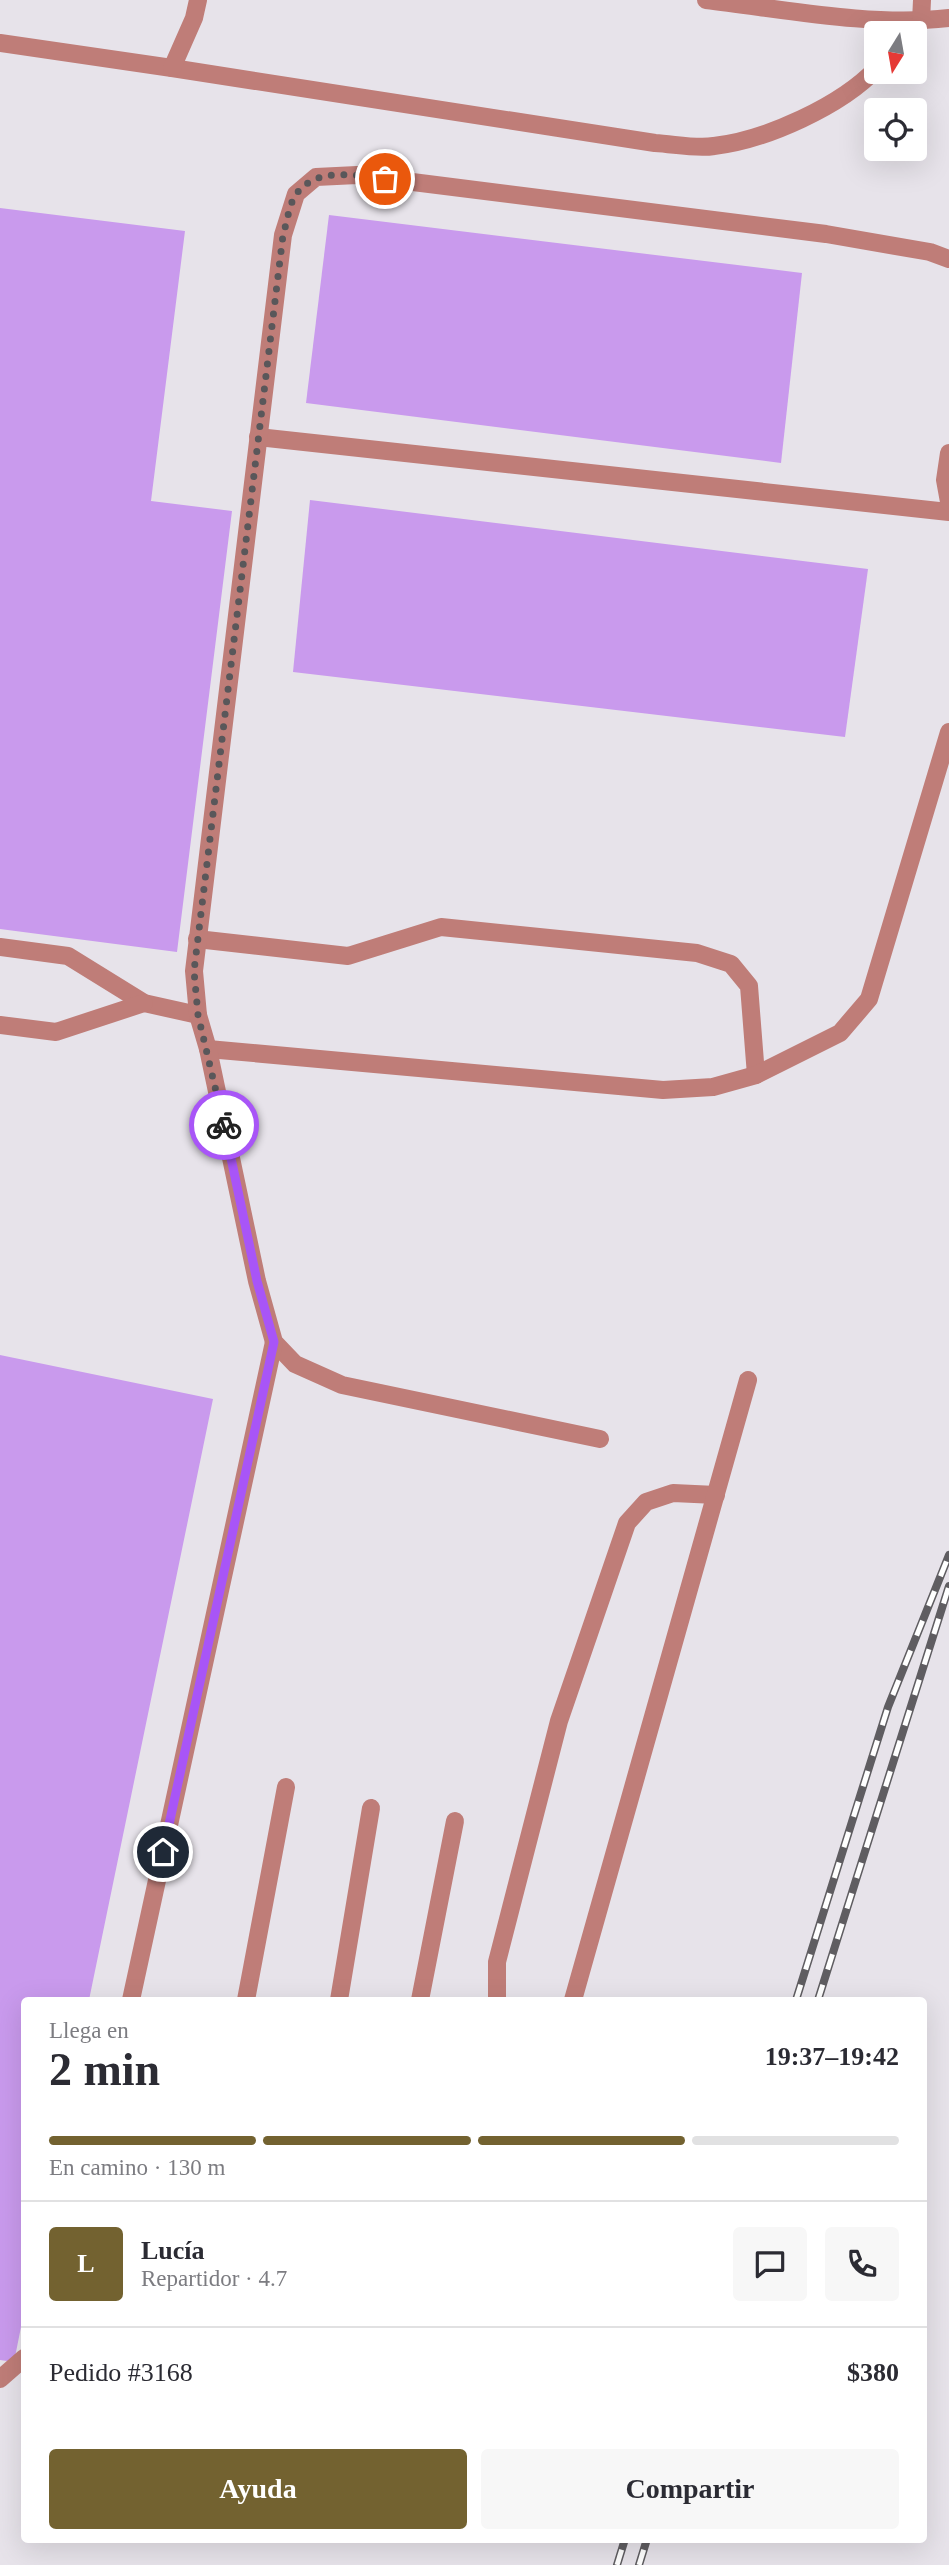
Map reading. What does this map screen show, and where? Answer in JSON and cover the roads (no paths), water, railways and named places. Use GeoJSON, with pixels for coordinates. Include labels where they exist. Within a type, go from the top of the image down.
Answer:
{"type":"FeatureCollection","features":[{"type":"Feature","properties":{"kind":"lane"},"geometry":{"type":"LineString","coordinates":[[172,68],[194,18],[198,0]]}},
{"type":"Feature","properties":{"kind":"lane"},"geometry":{"type":"LineString","coordinates":[[706,0],[874,21]]}},
{"type":"Feature","properties":{"kind":"lane"},"geometry":{"type":"LineString","coordinates":[[917,21],[922,0]]}},
{"type":"Feature","properties":{"kind":"lane"},"geometry":{"type":"LineString","coordinates":[[928,24],[949,18]]}},
{"type":"Feature","properties":{"kind":"lane"},"geometry":{"type":"LineString","coordinates":[[0,43],[655,143],[713,147],[756,137],[811,114],[864,81]]}},
{"type":"Feature","properties":{"kind":"lane"},"geometry":{"type":"LineString","coordinates":[[132,1997],[274,1342],[257,1281],[208,1049],[198,1015],[194,971],[283,235],[296,194],[316,177],[357,175],[826,234],[930,252],[949,259]]}},
{"type":"Feature","properties":{"kind":"lane"},"geometry":{"type":"LineString","coordinates":[[258,437],[949,512]]}},
{"type":"Feature","properties":{"kind":"lane"},"geometry":{"type":"LineString","coordinates":[[949,453],[946,480],[949,502]]}},
{"type":"Feature","properties":{"kind":"lane"},"geometry":{"type":"LineString","coordinates":[[208,1049],[663,1090],[713,1087],[756,1075],[840,1033],[869,999],[949,732]]}},
{"type":"Feature","properties":{"kind":"lane"},"geometry":{"type":"LineString","coordinates":[[197,939],[348,956],[441,928],[697,953],[731,964],[749,986],[756,1075]]}},
{"type":"Feature","properties":{"kind":"lane"},"geometry":{"type":"LineString","coordinates":[[0,947],[68,956],[144,1003],[198,1015]]}},
{"type":"Feature","properties":{"kind":"lane"},"geometry":{"type":"LineString","coordinates":[[0,1025],[57,1032],[144,1003]]}},
{"type":"Feature","properties":{"kind":"lane"},"geometry":{"type":"LineString","coordinates":[[274,1342],[295,1364],[342,1385],[600,1439]]}},
{"type":"Feature","properties":{"kind":"lane"},"geometry":{"type":"LineString","coordinates":[[574,1997],[748,1380]]}},
{"type":"Feature","properties":{"kind":"lane"},"geometry":{"type":"LineString","coordinates":[[497,1997],[496,1962],[559,1721],[627,1523],[646,1502],[673,1493],[716,1495]]}},
{"type":"Feature","properties":{"kind":"lane"},"geometry":{"type":"LineString","coordinates":[[247,1997],[286,1787]]}},
{"type":"Feature","properties":{"kind":"lane"},"geometry":{"type":"LineString","coordinates":[[340,1997],[371,1808]]}},
{"type":"Feature","properties":{"kind":"lane"},"geometry":{"type":"LineString","coordinates":[[421,1997],[454,1821]]}},
{"type":"Feature","properties":{"kind":"lane"},"geometry":{"type":"LineString","coordinates":[[1,2378],[21,2361]]}},
{"type":"Feature","properties":{"kind":"railway"},"geometry":{"type":"LineString","coordinates":[[797,1997],[888,1707],[949,1555]]}},
{"type":"Feature","properties":{"kind":"railway"},"geometry":{"type":"LineString","coordinates":[[819,1997],[949,1586]]}},
{"type":"Feature","properties":{"kind":"railway"},"geometry":{"type":"LineString","coordinates":[[617,2565],[624,2543]]}},
{"type":"Feature","properties":{"kind":"railway"},"geometry":{"type":"LineString","coordinates":[[639,2565],[646,2543]]}}]}
